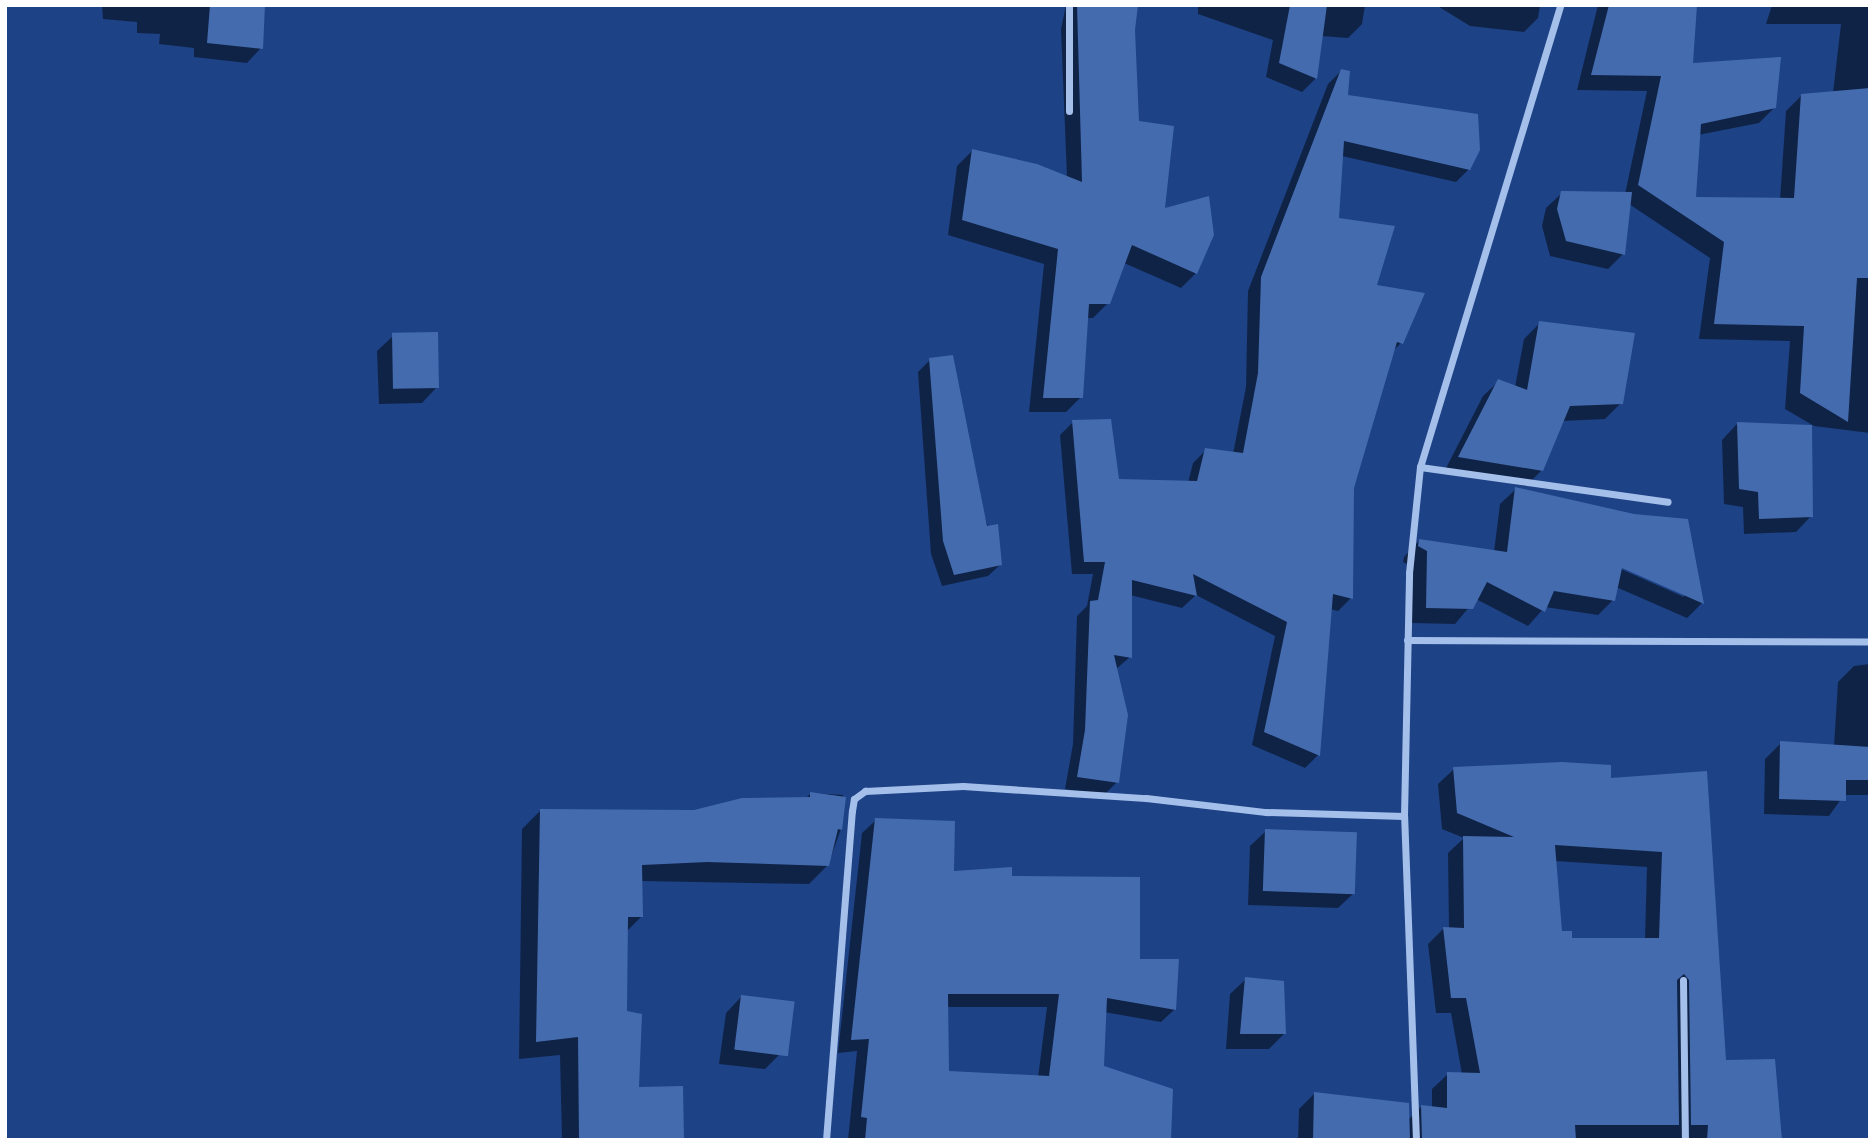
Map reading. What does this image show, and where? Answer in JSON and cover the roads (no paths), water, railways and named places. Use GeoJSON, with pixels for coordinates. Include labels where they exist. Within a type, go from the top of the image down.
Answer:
{"type":"FeatureCollection","features":[{"type":"Feature","properties":{"kind":"street"},"geometry":{"type":"LineString","coordinates":[[1069,5],[1069,111]]}},
{"type":"Feature","properties":{"kind":"street"},"geometry":{"type":"LineString","coordinates":[[1416,1140],[1404,816],[1407,640],[1420,467],[1560,5]]}},
{"type":"Feature","properties":{"kind":"street"},"geometry":{"type":"LineString","coordinates":[[1420,467],[1668,502]]}},
{"type":"Feature","properties":{"kind":"street"},"geometry":{"type":"LineString","coordinates":[[1407,640],[1870,642]]}},
{"type":"Feature","properties":{"kind":"street"},"geometry":{"type":"LineString","coordinates":[[826,1140],[852,811],[854,799],[865,791],[963,786],[1146,798],[1266,812],[1404,816]]}},
{"type":"Feature","properties":{"kind":"street"},"geometry":{"type":"LineString","coordinates":[[1683,980],[1685,1140]]}}]}
